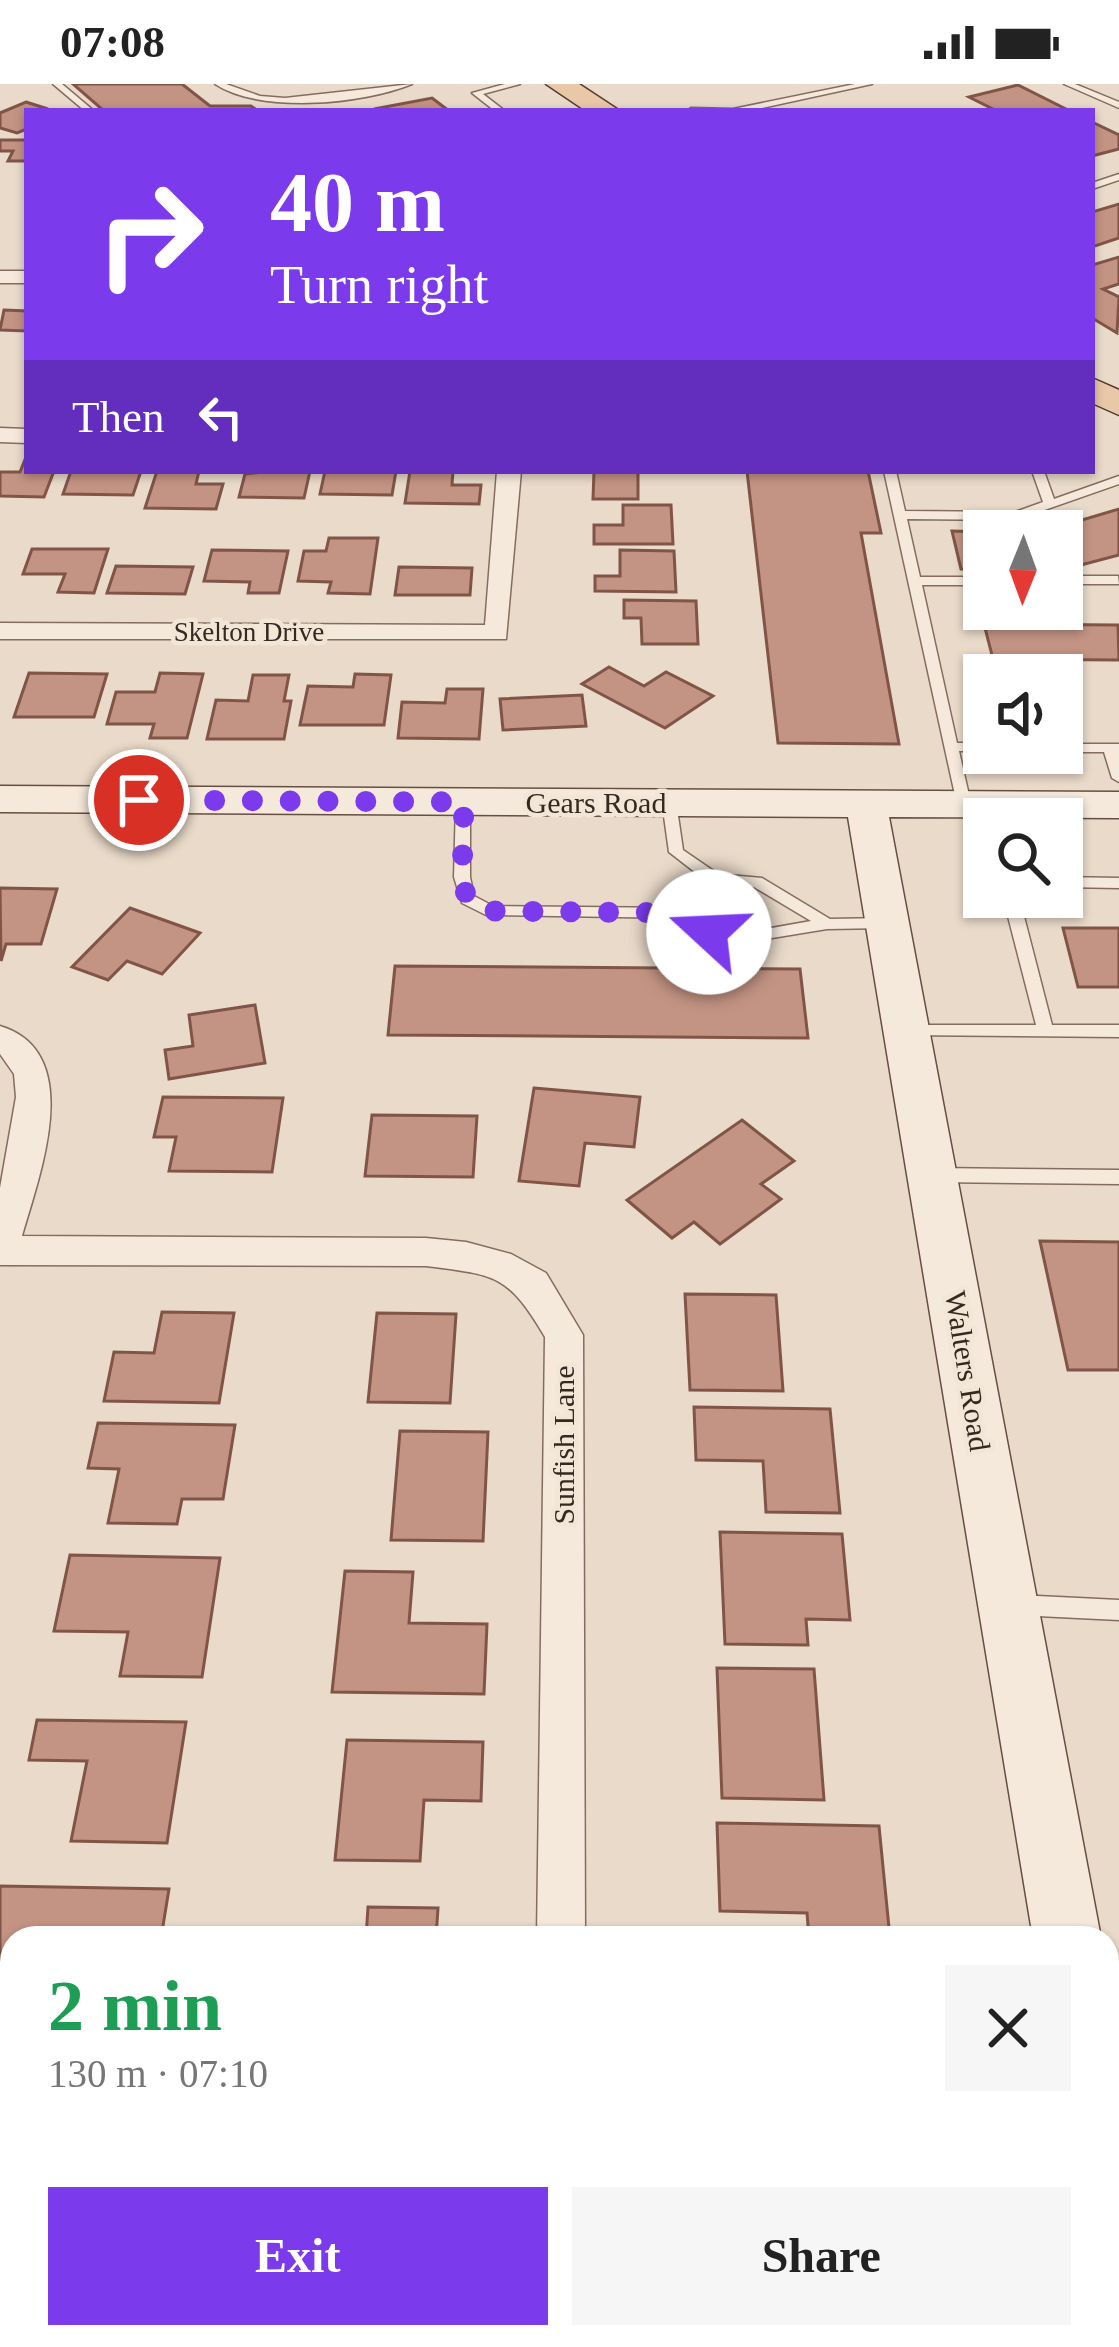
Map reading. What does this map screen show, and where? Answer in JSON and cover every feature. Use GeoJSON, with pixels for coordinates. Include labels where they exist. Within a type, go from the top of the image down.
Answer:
{"type":"FeatureCollection","features":[{"type":"Feature","properties":{"kind":"main road"},"geometry":{"type":"LineString","coordinates":[[560,84],[601,108]]}},
{"type":"Feature","properties":{"kind":"street","name":"Skelton Drive"},"geometry":{"type":"LineString","coordinates":[[0,631],[497,634],[509,474]]}},
{"type":"Feature","properties":{"kind":"street","name":"Gears Road"},"geometry":{"type":"LineString","coordinates":[[0,799],[963,804]]}},
{"type":"Feature","properties":{"kind":"street","name":"Walters Road"},"geometry":{"type":"LineString","coordinates":[[866,804],[1064,1926]]}},
{"type":"Feature","properties":{"kind":"street","name":"Gears Road"},"geometry":{"type":"LineString","coordinates":[[1083,806],[1119,806]]}},
{"type":"Feature","properties":{"kind":"street"},"geometry":{"type":"LineString","coordinates":[[0,1038],[22,1052],[32,1078],[33,1111],[0,1250]]}},
{"type":"Feature","properties":{"kind":"street","name":"Sunfish Lane"},"geometry":{"type":"LineString","coordinates":[[0,1250],[426,1252],[497,1264],[533,1284],[564,1335],[561,1926]]}},
{"type":"Feature","properties":{"kind":"lane"},"geometry":{"type":"LineString","coordinates":[[57,84],[86,108]]}},
{"type":"Feature","properties":{"kind":"lane"},"geometry":{"type":"LineString","coordinates":[[219,84],[237,97],[322,99],[408,84]]}},
{"type":"Feature","properties":{"kind":"lane"},"geometry":{"type":"LineString","coordinates":[[497,108],[476,93],[516,84]]}},
{"type":"Feature","properties":{"kind":"lane"},"geometry":{"type":"LineString","coordinates":[[811,84],[822,93]]}},
{"type":"Feature","properties":{"kind":"lane"},"geometry":{"type":"LineString","coordinates":[[748,108],[868,84]]}},
{"type":"Feature","properties":{"kind":"lane"},"geometry":{"type":"LineString","coordinates":[[1068,84],[1119,105]]}},
{"type":"Feature","properties":{"kind":"lane"},"geometry":{"type":"LineString","coordinates":[[365,93],[366,108]]}},
{"type":"Feature","properties":{"kind":"lane"},"geometry":{"type":"LineString","coordinates":[[891,474],[963,800]]}},
{"type":"Feature","properties":{"kind":"lane"},"geometry":{"type":"LineString","coordinates":[[1039,474],[1049,504]]}},
{"type":"Feature","properties":{"kind":"lane"},"geometry":{"type":"LineString","coordinates":[[901,515],[1016,516],[1119,480]]}},
{"type":"Feature","properties":{"kind":"lane"},"geometry":{"type":"LineString","coordinates":[[914,580],[963,580]]}},
{"type":"Feature","properties":{"kind":"lane"},"geometry":{"type":"LineString","coordinates":[[1083,580],[1119,580]]}},
{"type":"Feature","properties":{"kind":"lane"},"geometry":{"type":"LineString","coordinates":[[951,747],[963,747]]}},
{"type":"Feature","properties":{"kind":"lane"},"geometry":{"type":"LineString","coordinates":[[1083,748],[1114,748],[1119,778]]}},
{"type":"Feature","properties":{"kind":"lane"},"geometry":{"type":"LineString","coordinates":[[464,802],[462,878],[467,899],[491,911],[685,913],[709,932],[732,933]]}},
{"type":"Feature","properties":{"kind":"lane"},"geometry":{"type":"LineString","coordinates":[[669,802],[676,852],[714,879],[757,883],[827,924]]}},
{"type":"Feature","properties":{"kind":"lane"},"geometry":{"type":"LineString","coordinates":[[685,913],[714,879]]}},
{"type":"Feature","properties":{"kind":"lane"},"geometry":{"type":"LineString","coordinates":[[1083,882],[1119,883]]}},
{"type":"Feature","properties":{"kind":"lane"},"geometry":{"type":"LineString","coordinates":[[1017,918],[1045,1030]]}},
{"type":"Feature","properties":{"kind":"lane"},"geometry":{"type":"LineString","coordinates":[[766,934],[827,924],[887,923]]}},
{"type":"Feature","properties":{"kind":"lane"},"geometry":{"type":"LineString","coordinates":[[907,1031],[1119,1031]]}},
{"type":"Feature","properties":{"kind":"lane"},"geometry":{"type":"LineString","coordinates":[[935,1175],[1119,1177]]}},
{"type":"Feature","properties":{"kind":"lane"},"geometry":{"type":"LineString","coordinates":[[1006,1604],[1119,1610]]}},
{"type":"Feature","properties":{"kind":"building"},"geometry":{"type":"Polygon","coordinates":[[[73,84],[182,84],[210,106],[254,108],[101,108],[73,84]]]}},
{"type":"Feature","properties":{"kind":"building"},"geometry":{"type":"Polygon","coordinates":[[[1018,85],[1064,108],[991,108],[969,97],[1018,85]]]}},
{"type":"Feature","properties":{"kind":"building"},"geometry":{"type":"Polygon","coordinates":[[[432,98],[445,108],[379,108],[432,98]]]}},
{"type":"Feature","properties":{"kind":"building"},"geometry":{"type":"Polygon","coordinates":[[[26,102],[45,108],[24,108],[24,130],[17,133],[0,128],[0,113],[26,102]]]}},
{"type":"Feature","properties":{"kind":"building"},"geometry":{"type":"Polygon","coordinates":[[[1095,123],[1119,135],[1119,149],[1095,155],[1095,123]]]}},
{"type":"Feature","properties":{"kind":"building"},"geometry":{"type":"Polygon","coordinates":[[[0,140],[24,140],[24,161],[8,161],[13,151],[0,151],[0,140]]]}},
{"type":"Feature","properties":{"kind":"building"},"geometry":{"type":"Polygon","coordinates":[[[1119,204],[1119,238],[1095,246],[1095,211],[1119,204]]]}},
{"type":"Feature","properties":{"kind":"building"},"geometry":{"type":"Polygon","coordinates":[[[1119,257],[1119,284],[1103,289],[1119,297],[1117,333],[1095,320],[1095,264],[1119,257]]]}},
{"type":"Feature","properties":{"kind":"building"},"geometry":{"type":"Polygon","coordinates":[[[4,310],[24,311],[24,331],[0,330],[4,310]]]}},
{"type":"Feature","properties":{"kind":"building"},"geometry":{"type":"Polygon","coordinates":[[[24,462],[24,474],[53,474],[44,497],[0,496],[0,472],[20,472],[24,462]]]}},
{"type":"Feature","properties":{"kind":"building"},"geometry":{"type":"Polygon","coordinates":[[[70,474],[140,474],[133,495],[63,494],[70,474]]]}},
{"type":"Feature","properties":{"kind":"building"},"geometry":{"type":"Polygon","coordinates":[[[156,474],[198,474],[196,484],[223,484],[216,509],[145,508],[156,474]]]}},
{"type":"Feature","properties":{"kind":"building"},"geometry":{"type":"Polygon","coordinates":[[[245,474],[309,474],[304,498],[239,497],[245,474]]]}},
{"type":"Feature","properties":{"kind":"building"},"geometry":{"type":"Polygon","coordinates":[[[324,474],[396,474],[392,495],[320,494],[324,474]]]}},
{"type":"Feature","properties":{"kind":"building"},"geometry":{"type":"Polygon","coordinates":[[[410,474],[453,474],[452,485],[481,485],[479,504],[405,503],[410,474]]]}},
{"type":"Feature","properties":{"kind":"building"},"geometry":{"type":"Polygon","coordinates":[[[594,474],[638,474],[638,499],[593,499],[594,474]]]}},
{"type":"Feature","properties":{"kind":"building"},"geometry":{"type":"Polygon","coordinates":[[[747,474],[869,474],[881,533],[861,533],[899,744],[778,743],[747,474]]]}},
{"type":"Feature","properties":{"kind":"building"},"geometry":{"type":"Polygon","coordinates":[[[623,505],[671,505],[673,544],[594,544],[594,525],[623,525],[623,505]]]}},
{"type":"Feature","properties":{"kind":"building"},"geometry":{"type":"Polygon","coordinates":[[[1119,509],[1119,555],[1083,564],[1083,520],[1119,509]]]}},
{"type":"Feature","properties":{"kind":"building"},"geometry":{"type":"Polygon","coordinates":[[[952,531],[963,531],[961,569],[952,531]]]}},
{"type":"Feature","properties":{"kind":"building"},"geometry":{"type":"Polygon","coordinates":[[[329,538],[378,538],[370,594],[328,593],[331,582],[298,581],[304,551],[326,551],[329,538]]]}},
{"type":"Feature","properties":{"kind":"building"},"geometry":{"type":"Polygon","coordinates":[[[32,549],[108,549],[94,593],[58,592],[65,574],[23,574],[32,549]]]}},
{"type":"Feature","properties":{"kind":"building"},"geometry":{"type":"Polygon","coordinates":[[[212,550],[288,551],[279,593],[248,593],[250,582],[204,581],[212,550]]]}},
{"type":"Feature","properties":{"kind":"building"},"geometry":{"type":"Polygon","coordinates":[[[620,550],[674,551],[676,592],[595,591],[595,576],[620,576],[620,550]]]}},
{"type":"Feature","properties":{"kind":"building"},"geometry":{"type":"Polygon","coordinates":[[[116,566],[193,567],[185,594],[107,593],[116,566]]]}},
{"type":"Feature","properties":{"kind":"building"},"geometry":{"type":"Polygon","coordinates":[[[399,567],[472,568],[470,595],[395,595],[399,567]]]}},
{"type":"Feature","properties":{"kind":"building"},"geometry":{"type":"Polygon","coordinates":[[[624,600],[696,601],[698,644],[642,644],[641,618],[624,618],[624,600]]]}},
{"type":"Feature","properties":{"kind":"building"},"geometry":{"type":"Polygon","coordinates":[[[1083,625],[1118,625],[1119,660],[1083,660],[1083,654],[992,654],[986,630],[1083,630],[1083,625]]]}},
{"type":"Feature","properties":{"kind":"building"},"geometry":{"type":"Polygon","coordinates":[[[609,667],[644,686],[666,672],[713,696],[665,728],[582,684],[609,667]]]}},
{"type":"Feature","properties":{"kind":"building"},"geometry":{"type":"Polygon","coordinates":[[[29,673],[107,674],[94,717],[14,717],[29,673]]]}},
{"type":"Feature","properties":{"kind":"building"},"geometry":{"type":"Polygon","coordinates":[[[160,673],[203,674],[187,738],[150,738],[154,724],[107,724],[116,692],[155,692],[160,673]]]}},
{"type":"Feature","properties":{"kind":"building"},"geometry":{"type":"Polygon","coordinates":[[[355,674],[391,675],[384,725],[300,725],[308,686],[353,687],[355,674]]]}},
{"type":"Feature","properties":{"kind":"building"},"geometry":{"type":"Polygon","coordinates":[[[253,675],[289,675],[284,701],[291,701],[284,739],[207,739],[216,700],[248,701],[253,675]]]}},
{"type":"Feature","properties":{"kind":"building"},"geometry":{"type":"Polygon","coordinates":[[[447,689],[483,689],[479,739],[398,738],[402,702],[445,703],[447,689]]]}},
{"type":"Feature","properties":{"kind":"building"},"geometry":{"type":"Polygon","coordinates":[[[582,695],[586,726],[503,730],[500,699],[582,695]]]}},
{"type":"Feature","properties":{"kind":"building"},"geometry":{"type":"Polygon","coordinates":[[[0,888],[57,889],[41,944],[6,944],[1,961],[0,888]]]}},
{"type":"Feature","properties":{"kind":"building"},"geometry":{"type":"Polygon","coordinates":[[[130,908],[200,933],[162,974],[127,961],[108,980],[72,967],[130,908]]]}},
{"type":"Feature","properties":{"kind":"building"},"geometry":{"type":"Polygon","coordinates":[[[1063,928],[1119,928],[1119,987],[1078,987],[1063,928]]]}},
{"type":"Feature","properties":{"kind":"building"},"geometry":{"type":"Polygon","coordinates":[[[395,966],[800,969],[808,1038],[388,1035],[395,966]]]}},
{"type":"Feature","properties":{"kind":"building"},"geometry":{"type":"Polygon","coordinates":[[[255,1005],[265,1063],[169,1079],[165,1050],[193,1046],[189,1015],[255,1005]]]}},
{"type":"Feature","properties":{"kind":"building"},"geometry":{"type":"Polygon","coordinates":[[[534,1088],[640,1097],[634,1147],[585,1143],[579,1186],[519,1181],[534,1088]]]}},
{"type":"Feature","properties":{"kind":"building"},"geometry":{"type":"Polygon","coordinates":[[[163,1097],[283,1098],[272,1172],[169,1171],[176,1137],[154,1137],[163,1097]]]}},
{"type":"Feature","properties":{"kind":"building"},"geometry":{"type":"Polygon","coordinates":[[[372,1115],[477,1116],[473,1177],[365,1176],[372,1115]]]}},
{"type":"Feature","properties":{"kind":"building"},"geometry":{"type":"Polygon","coordinates":[[[742,1120],[794,1161],[761,1184],[781,1199],[720,1244],[694,1222],[672,1238],[627,1200],[742,1120]]]}},
{"type":"Feature","properties":{"kind":"building"},"geometry":{"type":"Polygon","coordinates":[[[1040,1241],[1119,1242],[1119,1370],[1068,1370],[1040,1241]]]}},
{"type":"Feature","properties":{"kind":"building"},"geometry":{"type":"Polygon","coordinates":[[[685,1294],[776,1295],[783,1391],[690,1390],[685,1294]]]}},
{"type":"Feature","properties":{"kind":"building"},"geometry":{"type":"Polygon","coordinates":[[[162,1312],[234,1313],[219,1403],[104,1401],[114,1352],[154,1353],[162,1312]]]}},
{"type":"Feature","properties":{"kind":"building"},"geometry":{"type":"Polygon","coordinates":[[[377,1313],[456,1314],[450,1403],[368,1402],[377,1313]]]}},
{"type":"Feature","properties":{"kind":"building"},"geometry":{"type":"Polygon","coordinates":[[[694,1407],[830,1409],[840,1513],[766,1512],[763,1461],[696,1460],[694,1407]]]}},
{"type":"Feature","properties":{"kind":"building"},"geometry":{"type":"Polygon","coordinates":[[[98,1423],[235,1425],[223,1499],[182,1499],[177,1524],[108,1523],[119,1469],[88,1468],[98,1423]]]}},
{"type":"Feature","properties":{"kind":"building"},"geometry":{"type":"Polygon","coordinates":[[[400,1431],[488,1432],[483,1541],[391,1540],[400,1431]]]}},
{"type":"Feature","properties":{"kind":"building"},"geometry":{"type":"Polygon","coordinates":[[[720,1532],[842,1534],[850,1620],[806,1619],[808,1645],[725,1644],[720,1532]]]}},
{"type":"Feature","properties":{"kind":"building"},"geometry":{"type":"Polygon","coordinates":[[[70,1555],[220,1558],[202,1677],[120,1676],[128,1632],[54,1631],[70,1555]]]}},
{"type":"Feature","properties":{"kind":"building"},"geometry":{"type":"Polygon","coordinates":[[[345,1571],[413,1572],[409,1623],[487,1624],[484,1694],[332,1692],[345,1571]]]}},
{"type":"Feature","properties":{"kind":"building"},"geometry":{"type":"Polygon","coordinates":[[[717,1668],[814,1669],[824,1800],[722,1798],[717,1668]]]}},
{"type":"Feature","properties":{"kind":"building"},"geometry":{"type":"Polygon","coordinates":[[[37,1720],[186,1722],[167,1843],[71,1841],[87,1761],[29,1760],[37,1720]]]}},
{"type":"Feature","properties":{"kind":"building"},"geometry":{"type":"Polygon","coordinates":[[[347,1740],[483,1742],[481,1801],[424,1800],[420,1861],[335,1860],[347,1740]]]}},
{"type":"Feature","properties":{"kind":"building"},"geometry":{"type":"Polygon","coordinates":[[[717,1823],[879,1826],[889,1926],[808,1926],[807,1913],[720,1911],[717,1823]]]}},
{"type":"Feature","properties":{"kind":"building"},"geometry":{"type":"Polygon","coordinates":[[[0,1886],[169,1889],[163,1926],[0,1926],[0,1886]]]}},
{"type":"Feature","properties":{"kind":"building"},"geometry":{"type":"Polygon","coordinates":[[[368,1907],[438,1908],[437,1926],[367,1926],[368,1907]]]}},
{"type":"Feature","properties":{"kind":"route"},"geometry":{"type":"LineString","coordinates":[[139,800],[464,802],[462,878],[467,899],[491,911],[685,913],[709,932]]}}]}
